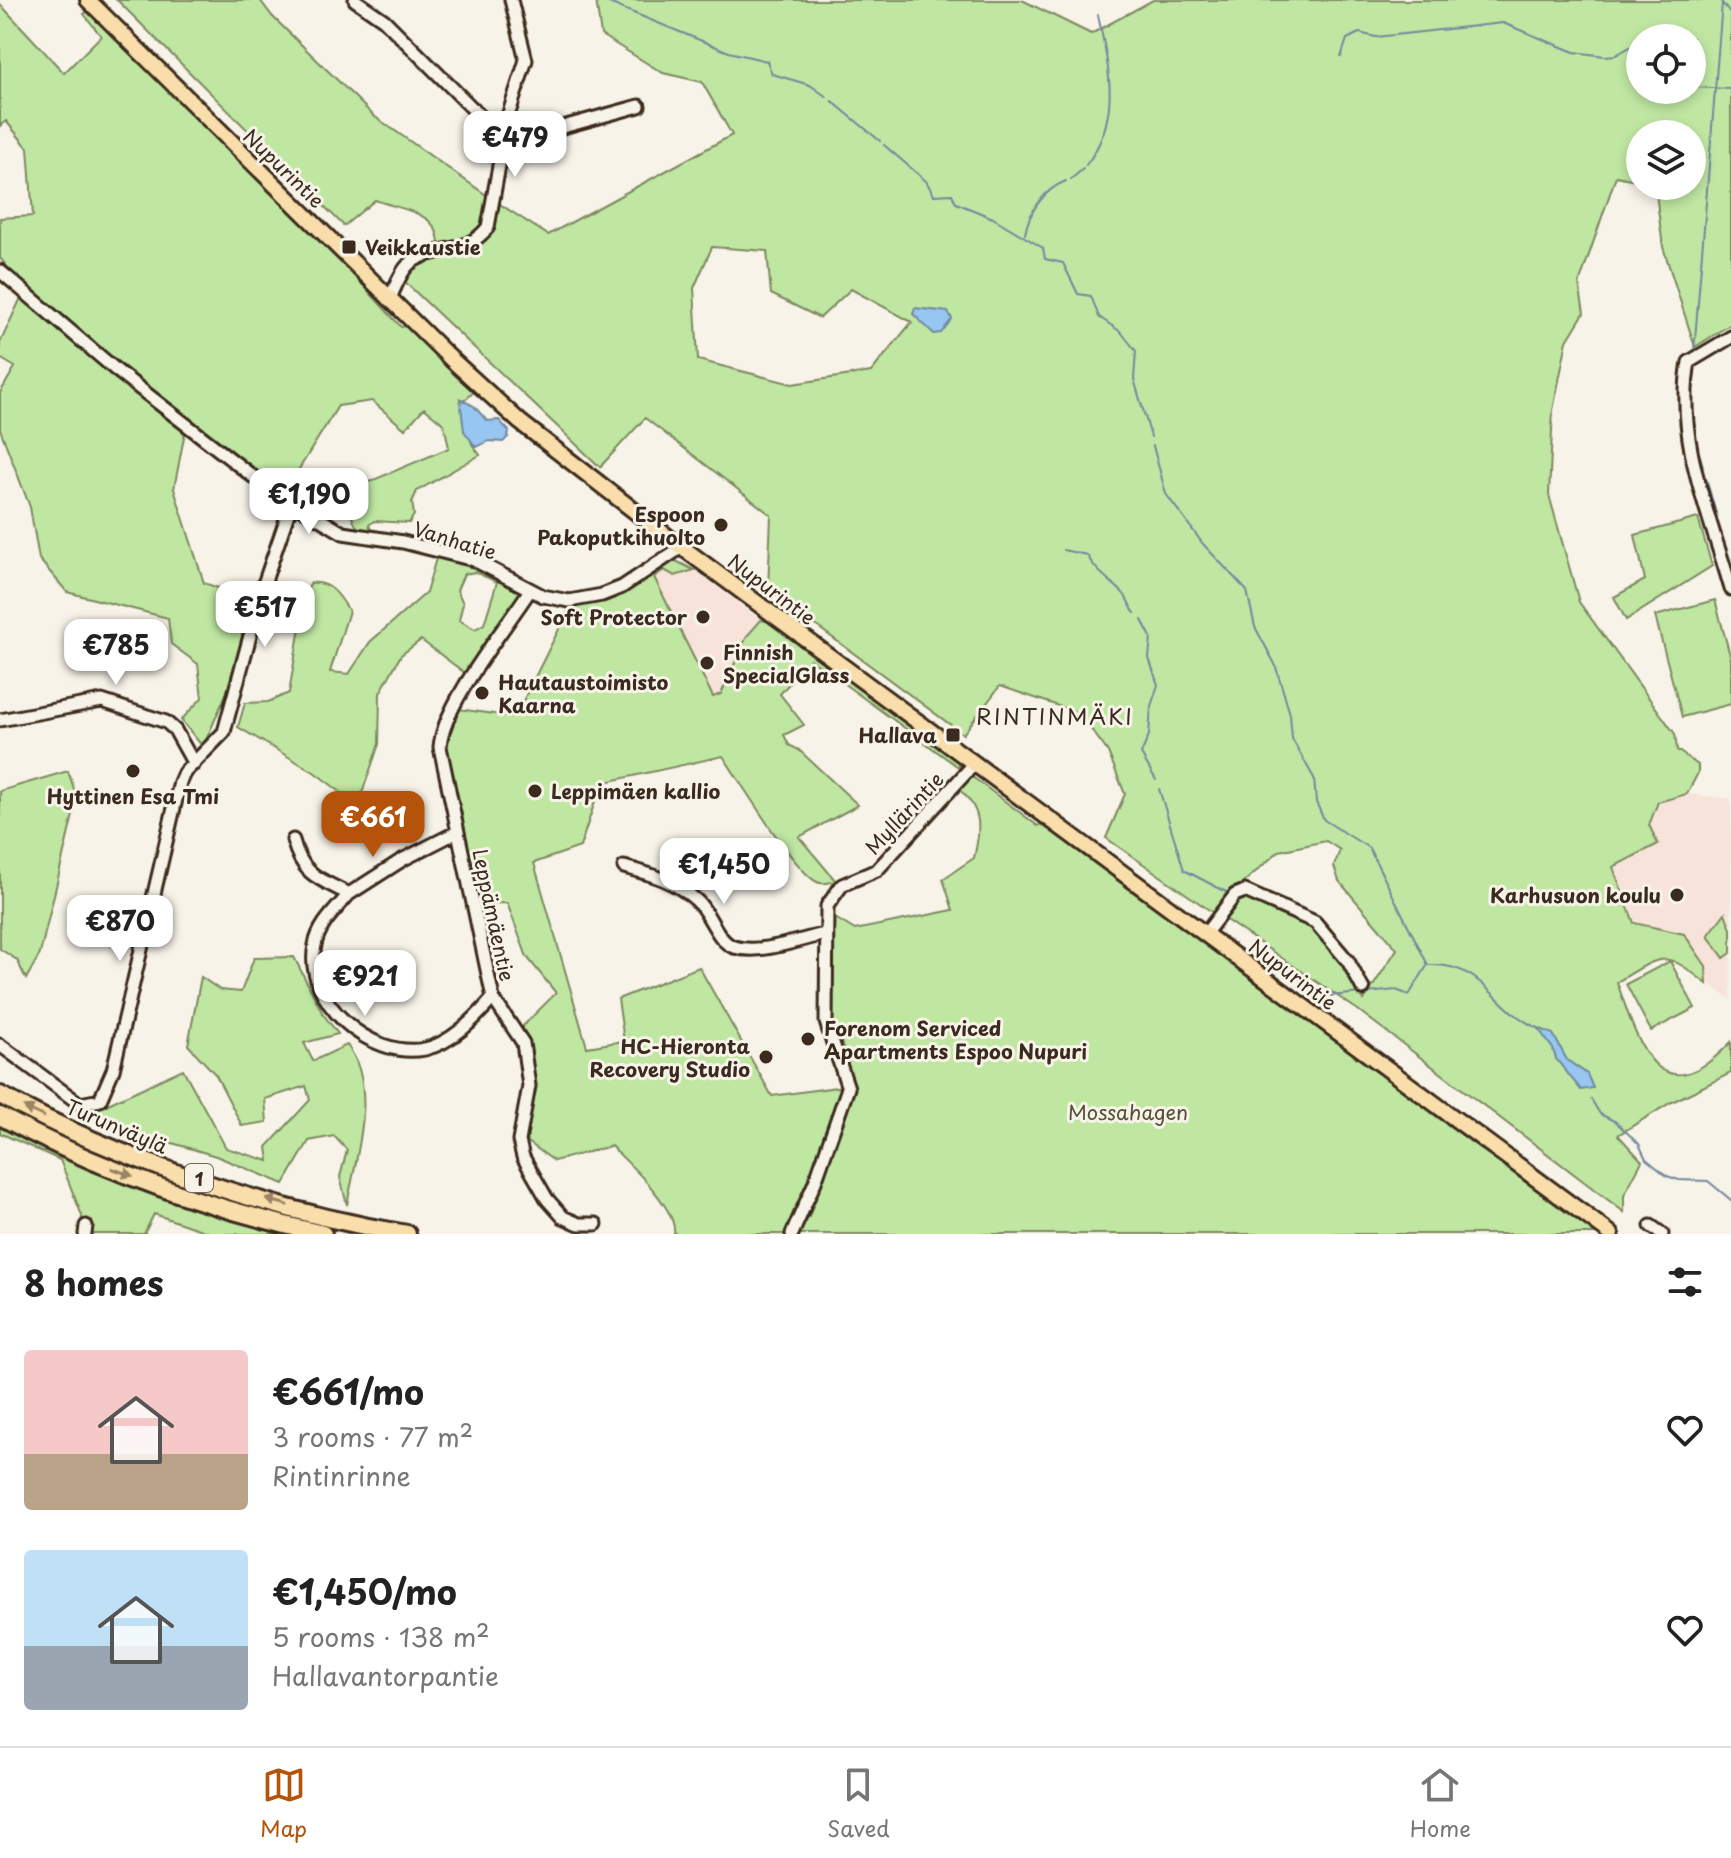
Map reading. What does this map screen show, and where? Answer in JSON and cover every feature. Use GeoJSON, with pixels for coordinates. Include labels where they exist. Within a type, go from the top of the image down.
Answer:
{"type":"FeatureCollection","features":[{"type":"Feature","properties":{"kind":"highway","name":"Turunväylä"},"geometry":{"type":"LineString","coordinates":[[0,1095],[98,1142],[167,1168],[315,1213],[407,1234]]}},
{"type":"Feature","properties":{"kind":"highway","name":"Turunväylä"},"geometry":{"type":"LineString","coordinates":[[0,1116],[94,1161],[162,1187],[323,1234]]}},
{"type":"Feature","properties":{"kind":"main road","name":"Nupurintie"},"geometry":{"type":"LineString","coordinates":[[88,0],[389,300],[520,422],[974,764],[1610,1232]]}},
{"type":"Feature","properties":{"kind":"street"},"geometry":{"type":"LineString","coordinates":[[355,0],[384,20],[503,139]]}},
{"type":"Feature","properties":{"kind":"street"},"geometry":{"type":"LineString","coordinates":[[389,300],[406,267],[430,254],[459,249],[488,227],[503,139],[526,60],[511,0]]}},
{"type":"Feature","properties":{"kind":"street"},"geometry":{"type":"LineString","coordinates":[[503,139],[530,136],[639,106]]}},
{"type":"Feature","properties":{"kind":"street","name":"Vanhatie"},"geometry":{"type":"LineString","coordinates":[[0,271],[116,370],[291,505],[343,533],[403,542],[474,560],[530,590],[569,601],[602,595],[651,570],[682,547]]}},
{"type":"Feature","properties":{"kind":"street"},"geometry":{"type":"LineString","coordinates":[[1731,337],[1689,362],[1684,389],[1685,431],[1731,589]]}},
{"type":"Feature","properties":{"kind":"street"},"geometry":{"type":"LineString","coordinates":[[0,1045],[80,1104],[100,1100],[113,1070],[180,782],[224,732],[264,584],[291,505]]}},
{"type":"Feature","properties":{"kind":"street","name":"Leppämäentie"},"geometry":{"type":"LineString","coordinates":[[530,590],[453,707],[441,731],[442,763],[493,998],[523,1043],[529,1086],[519,1141],[523,1157],[547,1199],[563,1217],[579,1224],[596,1224]]}},
{"type":"Feature","properties":{"kind":"street"},"geometry":{"type":"LineString","coordinates":[[0,720],[102,701],[166,722],[175,730],[194,764]]}},
{"type":"Feature","properties":{"kind":"street","name":"Myllärintie"},"geometry":{"type":"LineString","coordinates":[[792,1234],[815,1182],[848,1088],[848,1079],[826,1022],[827,906],[835,891],[877,870],[974,764]]}},
{"type":"Feature","properties":{"kind":"street"},"geometry":{"type":"LineString","coordinates":[[457,832],[402,860],[349,894],[325,921],[314,951],[315,967],[332,1008],[354,1033],[399,1048],[424,1049],[470,1024],[493,998]]}},
{"type":"Feature","properties":{"kind":"street"},"geometry":{"type":"LineString","coordinates":[[293,840],[299,863],[307,871],[349,894]]}},
{"type":"Feature","properties":{"kind":"street"},"geometry":{"type":"LineString","coordinates":[[624,867],[655,875],[690,895],[733,947],[760,947],[826,934]]}},
{"type":"Feature","properties":{"kind":"street"},"geometry":{"type":"LineString","coordinates":[[1206,933],[1235,895],[1245,891],[1315,922],[1348,961],[1363,989]]}},
{"type":"Feature","properties":{"kind":"street"},"geometry":{"type":"LineString","coordinates":[[1651,1226],[1662,1234]]}},
{"type":"Feature","properties":{"kind":"shaded area"},"geometry":{"type":"Polygon","coordinates":[[[664,570],[675,576],[694,570],[761,620],[747,637],[721,694],[713,698],[654,577],[664,570]]]}},
{"type":"Feature","properties":{"kind":"shaded area","name":"Karhusuon koulu"},"geometry":{"type":"Polygon","coordinates":[[[1687,794],[1731,799],[1731,1000],[1676,959],[1664,957],[1640,942],[1613,866],[1628,860],[1658,802],[1687,794]]]}},
{"type":"Feature","properties":{"kind":"green space"},"geometry":{"type":"Polygon","coordinates":[[[117,0],[260,0],[272,16],[374,116],[489,197],[479,227],[461,242],[439,249],[438,236],[428,220],[409,210],[375,200],[344,226],[117,0]]]}},
{"type":"Feature","properties":{"kind":"green space"},"geometry":{"type":"Polygon","coordinates":[[[596,0],[1022,0],[1091,34],[1153,0],[1731,0],[1731,324],[1695,347],[1663,247],[1657,200],[1706,200],[1706,120],[1626,120],[1626,178],[1616,176],[1579,284],[1584,313],[1567,341],[1553,410],[1549,495],[1579,602],[1675,734],[1677,750],[1698,765],[1698,773],[1687,794],[1658,802],[1649,825],[1658,844],[1613,867],[1634,923],[1684,934],[1706,966],[1707,984],[1682,965],[1664,959],[1645,965],[1617,982],[1644,1049],[1656,1064],[1670,1073],[1686,1073],[1707,1064],[1731,1042],[1731,1073],[1670,1103],[1618,1135],[1642,1161],[1624,1195],[1624,1212],[1358,1010],[1223,918],[1232,902],[1242,896],[1314,925],[1346,964],[1364,1000],[1397,949],[1339,881],[1334,866],[1340,850],[1326,841],[1279,851],[1233,892],[1215,914],[1106,838],[1125,794],[1108,752],[1079,713],[1000,686],[963,734],[768,590],[771,515],[645,418],[600,467],[405,282],[414,267],[457,254],[479,243],[487,234],[498,203],[548,235],[732,135],[702,82],[663,73],[601,35],[596,0]],[[712,247],[694,288],[698,360],[792,384],[871,372],[912,322],[851,289],[820,318],[771,294],[767,251],[712,247]]]}},
{"type":"Feature","properties":{"kind":"green space"},"geometry":{"type":"Polygon","coordinates":[[[0,4],[64,73],[101,36],[84,14],[88,11],[129,46],[306,223],[401,327],[407,326],[476,390],[465,400],[460,399],[472,444],[480,455],[417,491],[412,502],[414,515],[409,523],[374,521],[369,525],[371,530],[362,533],[350,511],[357,487],[449,448],[444,424],[424,408],[405,429],[372,401],[338,406],[286,490],[235,458],[187,421],[174,489],[204,583],[252,600],[227,692],[203,747],[181,720],[202,698],[198,664],[171,644],[168,618],[67,592],[39,559],[30,507],[0,429],[0,393],[15,367],[0,358],[0,343],[25,289],[0,258],[0,218],[33,216],[28,148],[6,121],[0,126],[0,4]]]}},
{"type":"Feature","properties":{"kind":"green space"},"geometry":{"type":"Polygon","coordinates":[[[1698,518],[1712,566],[1626,620],[1614,597],[1645,580],[1635,535],[1698,518]]]}},
{"type":"Feature","properties":{"kind":"green space"},"geometry":{"type":"Polygon","coordinates":[[[437,555],[481,567],[523,591],[469,676],[421,640],[401,655],[380,693],[379,744],[358,805],[314,772],[238,727],[245,703],[268,702],[289,693],[303,609],[300,603],[311,583],[329,587],[349,611],[330,672],[349,674],[370,642],[426,593],[437,555]],[[475,572],[464,574],[457,590],[463,603],[459,620],[475,629],[484,624],[497,582],[475,572]]]}},
{"type":"Feature","properties":{"kind":"green space"},"geometry":{"type":"Polygon","coordinates":[[[672,559],[694,570],[675,576],[664,570],[654,577],[713,697],[721,694],[747,636],[761,620],[770,622],[957,760],[961,769],[810,659],[780,694],[804,725],[784,735],[789,745],[799,750],[858,805],[799,837],[836,881],[817,882],[807,875],[768,824],[723,756],[601,783],[580,847],[534,863],[587,1047],[624,1041],[618,999],[699,967],[772,1096],[844,1086],[836,1119],[787,1234],[674,1234],[673,1223],[661,1199],[611,1146],[554,1161],[524,1139],[532,1069],[522,1027],[556,993],[527,957],[507,903],[477,904],[445,745],[447,728],[459,709],[515,717],[570,607],[626,588],[672,559]]]}},
{"type":"Feature","properties":{"kind":"green space"},"geometry":{"type":"Polygon","coordinates":[[[1715,600],[1731,659],[1731,704],[1682,717],[1655,616],[1715,600]]]}},
{"type":"Feature","properties":{"kind":"green space"},"geometry":{"type":"Polygon","coordinates":[[[68,771],[77,798],[40,954],[26,979],[17,960],[0,949],[0,791],[68,771]]]}},
{"type":"Feature","properties":{"kind":"green space","name":"Mossahagen"},"geometry":{"type":"Polygon","coordinates":[[[971,776],[1038,826],[1044,822],[1601,1234],[798,1234],[809,1217],[850,1099],[851,1086],[831,1034],[827,920],[835,918],[855,930],[953,910],[943,879],[974,858],[978,837],[975,811],[956,787],[971,776]]]}},
{"type":"Feature","properties":{"kind":"green space"},"geometry":{"type":"Polygon","coordinates":[[[1725,913],[1731,929],[1731,953],[1724,958],[1708,936],[1725,913]]]}},
{"type":"Feature","properties":{"kind":"green space"},"geometry":{"type":"Polygon","coordinates":[[[294,957],[323,1014],[338,1034],[304,1043],[313,1061],[347,1045],[357,1062],[362,1081],[362,1123],[347,1205],[340,1177],[347,1150],[334,1136],[309,1141],[284,1184],[216,1156],[118,1127],[93,1111],[183,1069],[226,1148],[269,1161],[267,1147],[310,1100],[306,1086],[265,1099],[267,1122],[242,1126],[216,1075],[188,1045],[201,977],[220,990],[241,992],[254,958],[294,957]]]}},
{"type":"Feature","properties":{"kind":"green space"},"geometry":{"type":"Polygon","coordinates":[[[1670,961],[1695,1008],[1651,1031],[1626,984],[1670,961]]]}},
{"type":"Feature","properties":{"kind":"green space"},"geometry":{"type":"Polygon","coordinates":[[[0,1123],[292,1234],[213,1234],[154,1214],[144,1234],[80,1234],[82,1216],[60,1160],[0,1133],[0,1123]]]}},
{"type":"Feature","properties":{"kind":"water"},"geometry":{"type":"Polygon","coordinates":[[[915,308],[948,312],[952,319],[941,333],[934,334],[913,314],[915,308]]]}},
{"type":"Feature","properties":{"kind":"water"},"geometry":{"type":"Polygon","coordinates":[[[460,399],[474,406],[487,421],[499,420],[509,431],[508,437],[503,442],[489,441],[476,447],[464,431],[460,399]]]}},
{"type":"Feature","properties":{"kind":"water"},"geometry":{"type":"Polygon","coordinates":[[[1538,1028],[1553,1034],[1567,1060],[1587,1074],[1593,1088],[1581,1090],[1556,1059],[1553,1049],[1538,1028]]]}},
{"type":"Feature","properties":{"kind":"waterway"},"geometry":{"type":"LineString","coordinates":[[1720,0],[1731,15]]}},
{"type":"Feature","properties":{"kind":"waterway"},"geometry":{"type":"LineString","coordinates":[[604,1],[729,52],[767,61],[772,74],[810,85],[827,97]]}},
{"type":"Feature","properties":{"kind":"waterway"},"geometry":{"type":"LineString","coordinates":[[1694,352],[1722,3]]}},
{"type":"Feature","properties":{"kind":"waterway"},"geometry":{"type":"LineString","coordinates":[[1086,165],[1105,129],[1109,111],[1109,73],[1098,15]]}},
{"type":"Feature","properties":{"kind":"waterway"},"geometry":{"type":"LineString","coordinates":[[1341,57],[1347,39],[1359,33],[1376,37],[1503,23],[1574,52],[1605,56],[1626,49]]}},
{"type":"Feature","properties":{"kind":"waterway"},"geometry":{"type":"LineString","coordinates":[[1706,88],[1731,89]]}},
{"type":"Feature","properties":{"kind":"waterway"},"geometry":{"type":"LineString","coordinates":[[832,101],[880,141]]}},
{"type":"Feature","properties":{"kind":"waterway"},"geometry":{"type":"LineString","coordinates":[[884,145],[926,181],[934,195],[952,194],[956,203],[993,218],[1043,248],[1045,259],[1063,263],[1078,294],[1091,296],[1099,317],[1121,332],[1136,351],[1134,379],[1151,437]]}},
{"type":"Feature","properties":{"kind":"waterway"},"geometry":{"type":"LineString","coordinates":[[1071,179],[1083,169]]}},
{"type":"Feature","properties":{"kind":"waterway"},"geometry":{"type":"LineString","coordinates":[[1025,234],[1038,203],[1050,190],[1066,181]]}},
{"type":"Feature","properties":{"kind":"waterway"},"geometry":{"type":"LineString","coordinates":[[1692,405],[1693,376]]}},
{"type":"Feature","properties":{"kind":"waterway"},"geometry":{"type":"LineString","coordinates":[[1153,446],[1166,494],[1203,544],[1247,591],[1255,627],[1275,664],[1290,714],[1292,739],[1314,778],[1316,802],[1324,820],[1369,848],[1428,965]]}},
{"type":"Feature","properties":{"kind":"waterway"},"geometry":{"type":"LineString","coordinates":[[1700,456],[1703,466]]}},
{"type":"Feature","properties":{"kind":"waterway"},"geometry":{"type":"LineString","coordinates":[[1706,478],[1717,517]]}},
{"type":"Feature","properties":{"kind":"waterway"},"geometry":{"type":"LineString","coordinates":[[1720,530],[1731,569]]}},
{"type":"Feature","properties":{"kind":"waterway"},"geometry":{"type":"LineString","coordinates":[[1063,550],[1087,555],[1098,571],[1124,594],[1135,613]]}},
{"type":"Feature","properties":{"kind":"waterway"},"geometry":{"type":"LineString","coordinates":[[1142,620],[1151,637],[1149,658],[1158,685],[1151,706],[1149,735],[1141,754],[1156,780]]}},
{"type":"Feature","properties":{"kind":"waterway"},"geometry":{"type":"LineString","coordinates":[[1159,789],[1184,870],[1228,893]]}},
{"type":"Feature","properties":{"kind":"waterway"},"geometry":{"type":"LineString","coordinates":[[1429,965],[1464,971],[1522,1020],[1538,1028]]}},
{"type":"Feature","properties":{"kind":"waterway"},"geometry":{"type":"LineString","coordinates":[[1367,993],[1396,990],[1409,995],[1427,966]]}},
{"type":"Feature","properties":{"kind":"waterway"},"geometry":{"type":"LineString","coordinates":[[1330,996],[1361,993]]}},
{"type":"Feature","properties":{"kind":"waterway"},"geometry":{"type":"LineString","coordinates":[[1591,1099],[1600,1114],[1616,1122],[1639,1144],[1646,1159],[1667,1176],[1679,1180],[1708,1181],[1731,1200]]}},
{"type":"Feature","properties":{"kind":"place","name":"Veikkaustie"},"geometry":{"type":"Point","coordinates":[349,247]}},
{"type":"Feature","properties":{"kind":"place","name":"Espoon Pakoputkihuolto"},"geometry":{"type":"Point","coordinates":[721,525]}},
{"type":"Feature","properties":{"kind":"place","name":"Soft Protector"},"geometry":{"type":"Point","coordinates":[703,617]}},
{"type":"Feature","properties":{"kind":"place","name":"Finnish SpecialGlass"},"geometry":{"type":"Point","coordinates":[707,663]}},
{"type":"Feature","properties":{"kind":"place","name":"Hautaustoimisto Kaarna"},"geometry":{"type":"Point","coordinates":[482,693]}},
{"type":"Feature","properties":{"kind":"place","name":"Hallava"},"geometry":{"type":"Point","coordinates":[953,735]}},
{"type":"Feature","properties":{"kind":"place","name":"Hyttinen Esa Tmi"},"geometry":{"type":"Point","coordinates":[133,771]}},
{"type":"Feature","properties":{"kind":"place","name":"Leppimäen kallio"},"geometry":{"type":"Point","coordinates":[535,791]}},
{"type":"Feature","properties":{"kind":"place","name":"Karhusuon koulu"},"geometry":{"type":"Point","coordinates":[1677,895]}},
{"type":"Feature","properties":{"kind":"place","name":"Forenom Serviced Apartments Espoo Nupuri"},"geometry":{"type":"Point","coordinates":[808,1039]}},
{"type":"Feature","properties":{"kind":"place","name":"HC-Hieronta Recovery Studio"},"geometry":{"type":"Point","coordinates":[766,1057]}},
{"type":"Feature","properties":{"kind":"district","name":"RINTINMÄKI"},"geometry":{"type":"Point","coordinates":[1055,715]}}]}
